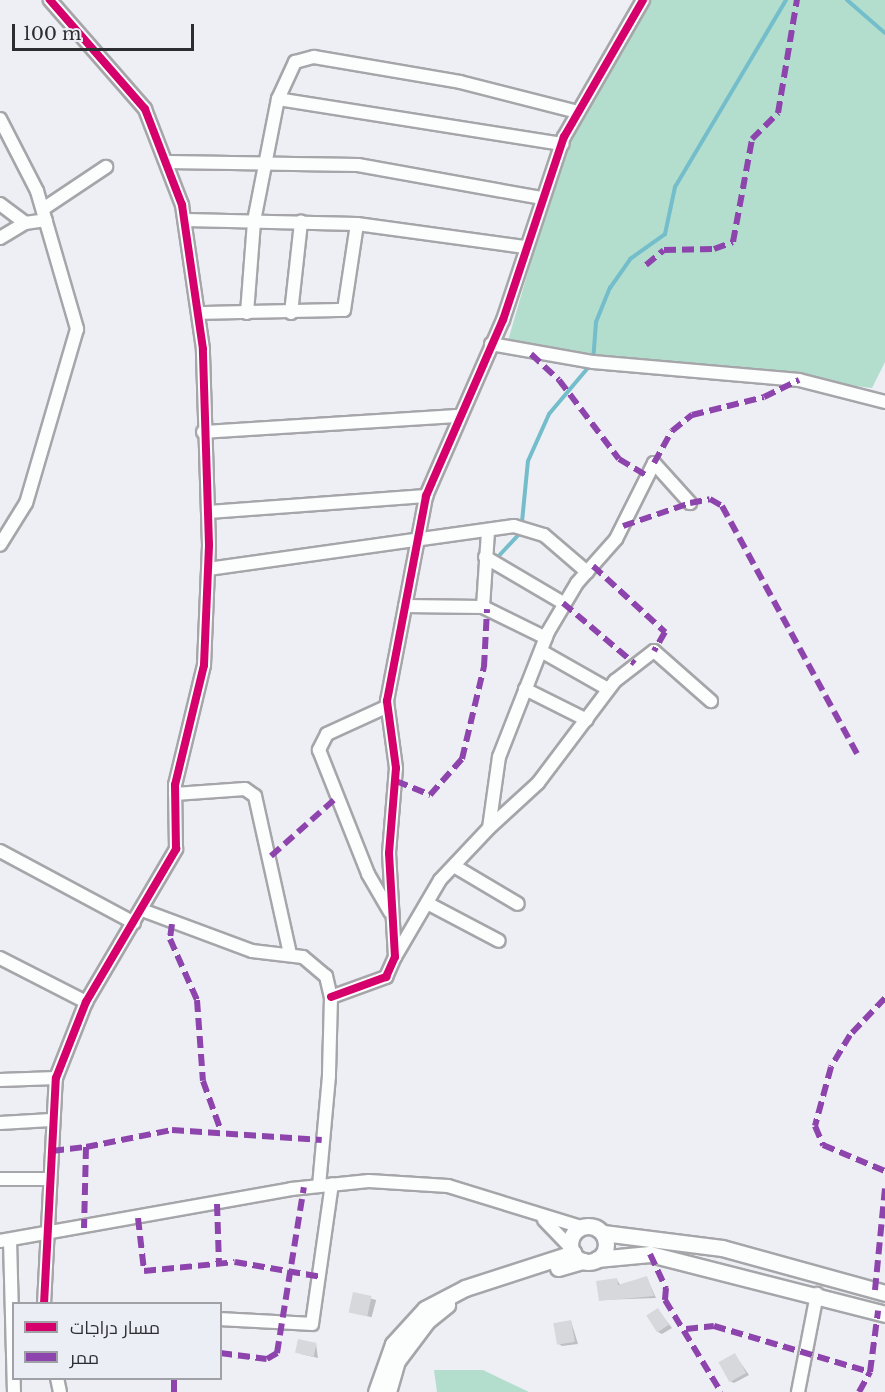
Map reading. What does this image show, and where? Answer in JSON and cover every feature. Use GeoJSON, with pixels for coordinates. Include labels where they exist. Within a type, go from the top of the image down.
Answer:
{"type":"FeatureCollection","features":[{"type":"Feature","properties":{"kind":"street"},"geometry":{"type":"LineString","coordinates":[[44,1302],[51,1120],[56,1078],[86,1002],[176,849],[175,794],[184,732],[204,665],[208,569],[208,512],[202,432],[198,313],[186,220],[168,162],[145,110],[50,0]]}},
{"type":"Feature","properties":{"kind":"street"},"geometry":{"type":"LineString","coordinates":[[395,957],[389,845],[396,768],[386,707],[426,496],[491,344],[562,144],[643,0]]}},
{"type":"Feature","properties":{"kind":"street"},"geometry":{"type":"LineString","coordinates":[[247,313],[255,221],[278,99],[289,67],[314,57],[460,82],[578,112]]}},
{"type":"Feature","properties":{"kind":"street"},"geometry":{"type":"LineString","coordinates":[[278,99],[562,144]]}},
{"type":"Feature","properties":{"kind":"street"},"geometry":{"type":"LineString","coordinates":[[0,119],[44,214],[76,317],[76,340],[26,503],[0,545]]}},
{"type":"Feature","properties":{"kind":"street"},"geometry":{"type":"LineString","coordinates":[[168,162],[265,166],[367,166],[541,198]]}},
{"type":"Feature","properties":{"kind":"street"},"geometry":{"type":"LineString","coordinates":[[0,238],[44,214],[106,167]]}},
{"type":"Feature","properties":{"kind":"street"},"geometry":{"type":"LineString","coordinates":[[0,204],[26,223]]}},
{"type":"Feature","properties":{"kind":"street"},"geometry":{"type":"LineString","coordinates":[[186,220],[357,224],[526,247]]}},
{"type":"Feature","properties":{"kind":"street"},"geometry":{"type":"LineString","coordinates":[[291,313],[301,222]]}},
{"type":"Feature","properties":{"kind":"street"},"geometry":{"type":"LineString","coordinates":[[198,313],[291,313],[345,308],[357,224]]}},
{"type":"Feature","properties":{"kind":"street"},"geometry":{"type":"LineString","coordinates":[[491,344],[593,362],[799,380],[885,402]]}},
{"type":"Feature","properties":{"kind":"street"},"geometry":{"type":"LineString","coordinates":[[202,432],[459,416]]}},
{"type":"Feature","properties":{"kind":"street"},"geometry":{"type":"LineString","coordinates":[[489,828],[499,757],[546,638],[563,603],[623,526],[654,463],[690,503]]}},
{"type":"Feature","properties":{"kind":"street"},"geometry":{"type":"LineString","coordinates":[[208,512],[426,496]]}},
{"type":"Feature","properties":{"kind":"street"},"geometry":{"type":"LineString","coordinates":[[208,569],[488,531],[529,528],[587,572]]}},
{"type":"Feature","properties":{"kind":"street"},"geometry":{"type":"LineString","coordinates":[[483,607],[488,531]]}},
{"type":"Feature","properties":{"kind":"street"},"geometry":{"type":"LineString","coordinates":[[485,557],[563,603]]}},
{"type":"Feature","properties":{"kind":"street"},"geometry":{"type":"LineString","coordinates":[[405,606],[483,607],[546,638]]}},
{"type":"Feature","properties":{"kind":"street"},"geometry":{"type":"LineString","coordinates":[[541,651],[608,689]]}},
{"type":"Feature","properties":{"kind":"street"},"geometry":{"type":"LineString","coordinates":[[331,997],[379,982],[390,974],[395,957],[427,903],[454,866],[489,828],[538,783],[608,689],[654,651],[711,701]]}},
{"type":"Feature","properties":{"kind":"street"},"geometry":{"type":"LineString","coordinates":[[525,689],[586,720]]}},
{"type":"Feature","properties":{"kind":"street"},"geometry":{"type":"LineString","coordinates":[[386,707],[327,734],[319,750],[368,874],[391,913]]}},
{"type":"Feature","properties":{"kind":"street"},"geometry":{"type":"LineString","coordinates":[[175,794],[244,789],[255,796],[290,954]]}},
{"type":"Feature","properties":{"kind":"street"},"geometry":{"type":"LineString","coordinates":[[0,850],[134,923]]}},
{"type":"Feature","properties":{"kind":"street"},"geometry":{"type":"LineString","coordinates":[[454,866],[518,904]]}},
{"type":"Feature","properties":{"kind":"street"},"geometry":{"type":"LineString","coordinates":[[427,903],[499,941]]}},
{"type":"Feature","properties":{"kind":"street"},"geometry":{"type":"LineString","coordinates":[[142,910],[252,951],[290,954],[321,970],[331,997],[325,1185],[312,1324],[222,1319]]}},
{"type":"Feature","properties":{"kind":"street"},"geometry":{"type":"LineString","coordinates":[[0,958],[86,1002]]}},
{"type":"Feature","properties":{"kind":"street"},"geometry":{"type":"LineString","coordinates":[[0,1080],[56,1078]]}},
{"type":"Feature","properties":{"kind":"street"},"geometry":{"type":"LineString","coordinates":[[0,1123],[51,1120]]}},
{"type":"Feature","properties":{"kind":"street"},"geometry":{"type":"LineString","coordinates":[[0,1179],[50,1179]]}},
{"type":"Feature","properties":{"kind":"street"},"geometry":{"type":"LineString","coordinates":[[12,1358],[5,1241],[325,1185],[431,1183],[543,1219],[603,1233],[722,1248],[885,1293]]}},
{"type":"Feature","properties":{"kind":"street"},"geometry":{"type":"LineString","coordinates":[[543,1219],[581,1255]]}},
{"type":"Feature","properties":{"kind":"street"},"geometry":{"type":"LineString","coordinates":[[581,1227],[581,1255]]}},
{"type":"Feature","properties":{"kind":"street"},"geometry":{"type":"LineString","coordinates":[[388,1392],[397,1361],[427,1321],[449,1304],[606,1245],[603,1233]]}},
{"type":"Feature","properties":{"kind":"street"},"geometry":{"type":"LineString","coordinates":[[375,1392],[393,1344],[426,1309],[465,1288],[581,1255],[650,1254],[817,1294],[885,1314]]}},
{"type":"Feature","properties":{"kind":"street"},"geometry":{"type":"LineString","coordinates":[[798,1392],[817,1294]]}},
{"type":"Feature","properties":{"kind":"green space"},"geometry":{"type":"Polygon","coordinates":[[[651,0],[885,0],[885,362],[872,388],[507,344],[562,155],[651,0]]]}},
{"type":"Feature","properties":{"kind":"green space"},"geometry":{"type":"Polygon","coordinates":[[[434,1370],[483,1370],[529,1392],[437,1392],[434,1370]]]}},
{"type":"Feature","properties":{"kind":"building"},"geometry":{"type":"Polygon","coordinates":[[[647,1276],[654,1296],[599,1301],[596,1281],[617,1278],[618,1285],[647,1276]]]}},
{"type":"Feature","properties":{"kind":"building"},"geometry":{"type":"Polygon","coordinates":[[[353,1292],[372,1296],[367,1316],[349,1313],[353,1292]]]}},
{"type":"Feature","properties":{"kind":"building"},"geometry":{"type":"Polygon","coordinates":[[[658,1308],[669,1325],[657,1332],[646,1316],[658,1308]]]}},
{"type":"Feature","properties":{"kind":"building"},"geometry":{"type":"Polygon","coordinates":[[[571,1320],[575,1342],[557,1345],[553,1323],[571,1320]]]}},
{"type":"Feature","properties":{"kind":"building"},"geometry":{"type":"Polygon","coordinates":[[[298,1339],[317,1343],[314,1357],[295,1353],[298,1339]]]}},
{"type":"Feature","properties":{"kind":"building"},"geometry":{"type":"Polygon","coordinates":[[[735,1353],[746,1373],[730,1382],[718,1362],[735,1353]]]}},
{"type":"Feature","properties":{"kind":"waterway"},"geometry":{"type":"LineString","coordinates":[[495,560],[521,532],[528,461],[549,414],[593,362],[596,322],[610,288],[630,259],[665,234],[675,187],[786,0]]}},
{"type":"Feature","properties":{"kind":"waterway"},"geometry":{"type":"LineString","coordinates":[[847,0],[885,33]]}},
{"type":"Feature","properties":{"kind":"marked path"},"geometry":{"type":"LineString","coordinates":[[646,265],[664,250],[714,249],[733,242],[752,139],[778,113],[797,0]]}},
{"type":"Feature","properties":{"kind":"marked path"},"geometry":{"type":"LineString","coordinates":[[531,354],[559,380],[619,459],[649,477]]}},
{"type":"Feature","properties":{"kind":"marked path"},"geometry":{"type":"LineString","coordinates":[[654,463],[672,431],[692,415],[764,397],[799,380]]}},
{"type":"Feature","properties":{"kind":"marked path"},"geometry":{"type":"LineString","coordinates":[[623,526],[690,503],[710,499],[722,506],[858,755]]}},
{"type":"Feature","properties":{"kind":"marked path"},"geometry":{"type":"LineString","coordinates":[[593,566],[665,632],[654,651]]}},
{"type":"Feature","properties":{"kind":"marked path"},"geometry":{"type":"LineString","coordinates":[[563,603],[635,664]]}},
{"type":"Feature","properties":{"kind":"marked path"},"geometry":{"type":"LineString","coordinates":[[396,781],[430,795],[462,759],[484,667],[487,609]]}},
{"type":"Feature","properties":{"kind":"marked path"},"geometry":{"type":"LineString","coordinates":[[271,856],[336,798]]}},
{"type":"Feature","properties":{"kind":"marked path"},"geometry":{"type":"LineString","coordinates":[[172,924],[170,939],[197,1000],[203,1081],[221,1131]]}},
{"type":"Feature","properties":{"kind":"marked path"},"geometry":{"type":"LineString","coordinates":[[885,998],[850,1035],[831,1067],[815,1126],[823,1145],[885,1171]]}},
{"type":"Feature","properties":{"kind":"marked path"},"geometry":{"type":"LineString","coordinates":[[86,1147],[172,1130],[322,1140]]}},
{"type":"Feature","properties":{"kind":"marked path"},"geometry":{"type":"LineString","coordinates":[[52,1151],[86,1147],[84,1228]]}},
{"type":"Feature","properties":{"kind":"marked path"},"geometry":{"type":"LineString","coordinates":[[222,1353],[267,1359],[277,1353],[304,1187]]}},
{"type":"Feature","properties":{"kind":"marked path"},"geometry":{"type":"LineString","coordinates":[[875,1290],[885,1188]]}},
{"type":"Feature","properties":{"kind":"marked path"},"geometry":{"type":"LineString","coordinates":[[217,1204],[219,1263]]}},
{"type":"Feature","properties":{"kind":"marked path"},"geometry":{"type":"LineString","coordinates":[[138,1218],[144,1271],[235,1262],[322,1277]]}},
{"type":"Feature","properties":{"kind":"marked path"},"geometry":{"type":"LineString","coordinates":[[650,1254],[666,1288],[665,1300],[721,1392]]}},
{"type":"Feature","properties":{"kind":"marked path"},"geometry":{"type":"LineString","coordinates":[[859,1392],[870,1372],[878,1311]]}},
{"type":"Feature","properties":{"kind":"marked path"},"geometry":{"type":"LineString","coordinates":[[686,1329],[714,1326],[870,1372]]}},
{"type":"Feature","properties":{"kind":"marked path"},"geometry":{"type":"LineString","coordinates":[[174,1380],[174,1392]]}},
{"type":"Feature","properties":{"kind":"cycle path"},"geometry":{"type":"LineString","coordinates":[[44,1302],[56,1078],[86,1002],[176,849],[175,785],[204,665],[209,545],[203,349],[182,205],[145,109],[50,0]]}},
{"type":"Feature","properties":{"kind":"cycle path"},"geometry":{"type":"LineString","coordinates":[[331,997],[386,977],[395,957],[389,853],[396,768],[387,701],[426,496],[503,320],[564,137],[643,0]]}}]}
